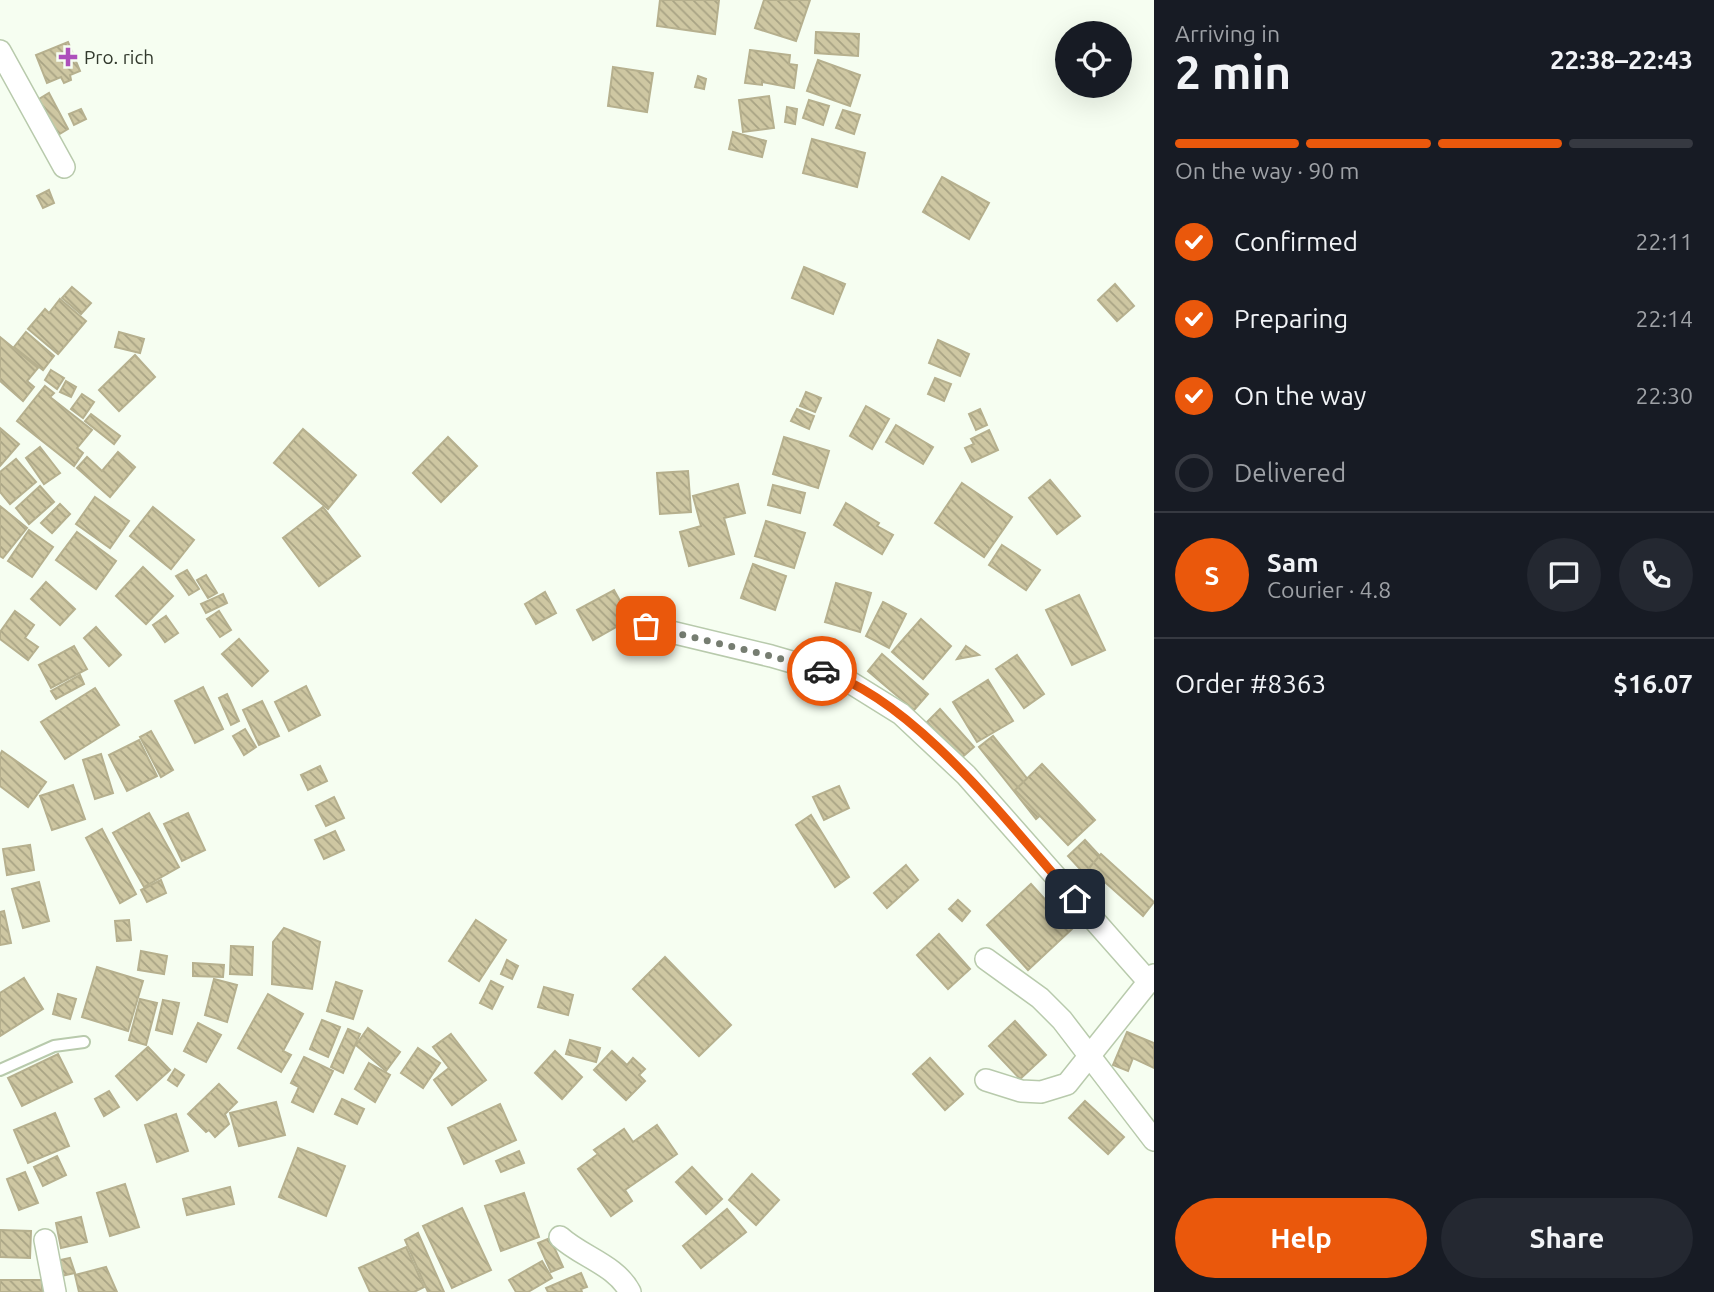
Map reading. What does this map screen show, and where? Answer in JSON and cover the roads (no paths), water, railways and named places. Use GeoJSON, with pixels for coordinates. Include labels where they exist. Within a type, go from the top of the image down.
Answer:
{"type":"FeatureCollection","features":[{"type":"Feature","properties":{"kind":"street"},"geometry":{"type":"LineString","coordinates":[[0,51],[64,167]]}},
{"type":"Feature","properties":{"kind":"street"},"geometry":{"type":"LineString","coordinates":[[646,626],[771,656],[840,676],[901,714],[966,775],[1151,978],[1067,1084],[1041,1092],[1021,1091],[986,1080]]}},
{"type":"Feature","properties":{"kind":"street"},"geometry":{"type":"LineString","coordinates":[[986,958],[1040,998],[1062,1020],[1154,1140]]}},
{"type":"Feature","properties":{"kind":"street"},"geometry":{"type":"LineString","coordinates":[[560,1237],[574,1249],[624,1280],[630,1292]]}},
{"type":"Feature","properties":{"kind":"street"},"geometry":{"type":"LineString","coordinates":[[45,1240],[55,1292]]}},
{"type":"Feature","properties":{"kind":"lane"},"geometry":{"type":"LineString","coordinates":[[0,1070],[54,1046],[84,1042]]}},
{"type":"Feature","properties":{"kind":"place","name":"Pro. rich"},"geometry":{"type":"Point","coordinates":[68,57]}}]}
